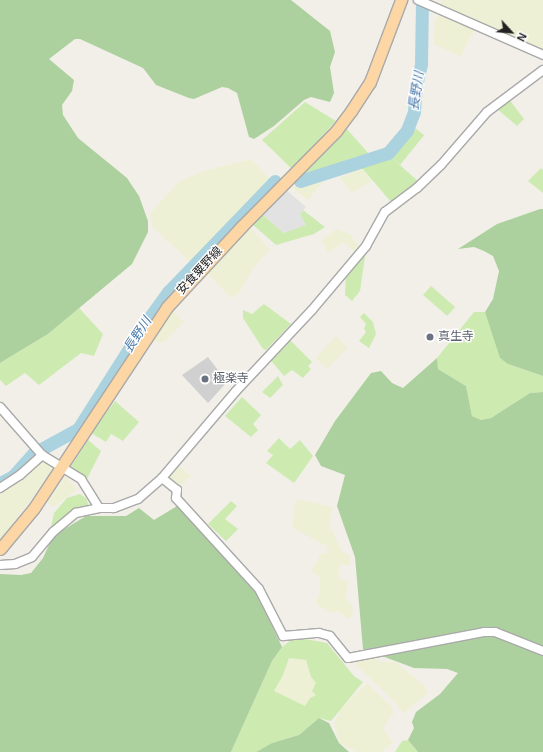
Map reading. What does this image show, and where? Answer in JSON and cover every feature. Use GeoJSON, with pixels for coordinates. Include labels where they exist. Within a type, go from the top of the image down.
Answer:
{"type":"FeatureCollection","features":[{"type":"Feature","properties":{"kind":"main road","name":"安食粟野線"},"geometry":{"type":"LineString","coordinates":[[0,549],[33,510],[167,306],[241,227],[336,131],[351,111],[370,82],[401,0]]}},
{"type":"Feature","properties":{"kind":"street"},"geometry":{"type":"LineString","coordinates":[[418,0],[434,2],[543,55]]}},
{"type":"Feature","properties":{"kind":"street"},"geometry":{"type":"LineString","coordinates":[[0,565],[15,564],[32,557],[53,532],[76,513],[99,508],[114,508],[138,499],[149,492],[236,391],[312,310],[366,246],[385,212],[417,188],[441,165],[475,129],[487,112],[543,70]]}},
{"type":"Feature","properties":{"kind":"street"},"geometry":{"type":"LineString","coordinates":[[0,407],[40,452],[81,479],[99,508]]}},
{"type":"Feature","properties":{"kind":"street"},"geometry":{"type":"LineString","coordinates":[[0,488],[20,475],[40,452]]}},
{"type":"Feature","properties":{"kind":"street"},"geometry":{"type":"LineString","coordinates":[[162,478],[177,490],[176,498],[259,589],[283,636],[319,633],[330,636],[348,658],[484,632],[495,632],[543,651]]}},
{"type":"Feature","properties":{"kind":"shaded area"},"geometry":{"type":"Polygon","coordinates":[[[286,190],[306,207],[300,214],[306,225],[284,233],[262,214],[286,190]]]}},
{"type":"Feature","properties":{"kind":"shaded area","name":"極楽寺"},"geometry":{"type":"Polygon","coordinates":[[[208,357],[227,382],[208,403],[182,375],[208,357]]]}},
{"type":"Feature","properties":{"kind":"green space"},"geometry":{"type":"Polygon","coordinates":[[[0,0],[291,0],[330,31],[335,52],[330,67],[334,93],[330,102],[311,97],[304,100],[274,126],[254,139],[249,137],[237,93],[228,88],[222,87],[194,99],[189,98],[156,85],[143,68],[80,39],[75,39],[49,59],[74,80],[72,91],[62,105],[63,115],[78,138],[127,178],[139,196],[148,221],[148,232],[132,264],[48,334],[0,363],[0,0]]]}},
{"type":"Feature","properties":{"kind":"green space"},"geometry":{"type":"Polygon","coordinates":[[[441,0],[543,0],[543,50],[440,4],[441,0]]]}},
{"type":"Feature","properties":{"kind":"green space"},"geometry":{"type":"Polygon","coordinates":[[[439,12],[474,29],[461,57],[434,44],[435,18],[438,18],[439,12]]]}},
{"type":"Feature","properties":{"kind":"green space"},"geometry":{"type":"Polygon","coordinates":[[[508,98],[524,119],[517,126],[497,109],[508,98]]]}},
{"type":"Feature","properties":{"kind":"green space"},"geometry":{"type":"Polygon","coordinates":[[[305,102],[336,121],[292,169],[262,140],[305,102]]]}},
{"type":"Feature","properties":{"kind":"green space"},"geometry":{"type":"Polygon","coordinates":[[[414,127],[424,135],[400,165],[390,157],[414,127]]]}},
{"type":"Feature","properties":{"kind":"green space"},"geometry":{"type":"Polygon","coordinates":[[[346,128],[370,155],[349,159],[321,174],[298,179],[346,128]]]}},
{"type":"Feature","properties":{"kind":"green space"},"geometry":{"type":"Polygon","coordinates":[[[392,158],[419,182],[391,202],[362,168],[392,158]]]}},
{"type":"Feature","properties":{"kind":"green space"},"geometry":{"type":"Polygon","coordinates":[[[251,159],[273,182],[191,263],[152,226],[150,214],[179,181],[203,171],[251,159]]]}},
{"type":"Feature","properties":{"kind":"green space"},"geometry":{"type":"Polygon","coordinates":[[[362,167],[372,181],[352,193],[340,178],[362,167]]]}},
{"type":"Feature","properties":{"kind":"green space"},"geometry":{"type":"Polygon","coordinates":[[[541,168],[543,170],[543,193],[528,181],[541,168]]]}},
{"type":"Feature","properties":{"kind":"green space"},"geometry":{"type":"Polygon","coordinates":[[[318,180],[323,182],[308,200],[293,189],[293,186],[318,180]]]}},
{"type":"Feature","properties":{"kind":"green space"},"geometry":{"type":"Polygon","coordinates":[[[543,209],[543,376],[508,364],[500,358],[485,312],[493,299],[499,271],[493,256],[484,251],[474,247],[458,249],[497,224],[543,209]]]}},
{"type":"Feature","properties":{"kind":"green space"},"geometry":{"type":"Polygon","coordinates":[[[303,210],[325,227],[314,234],[276,245],[252,224],[262,214],[284,233],[303,210]]]}},
{"type":"Feature","properties":{"kind":"green space"},"geometry":{"type":"Polygon","coordinates":[[[249,226],[270,250],[254,267],[239,293],[231,298],[206,272],[249,226]]]}},
{"type":"Feature","properties":{"kind":"green space"},"geometry":{"type":"Polygon","coordinates":[[[336,229],[350,234],[359,246],[354,251],[344,242],[328,253],[322,240],[336,229]]]}},
{"type":"Feature","properties":{"kind":"green space"},"geometry":{"type":"Polygon","coordinates":[[[366,250],[360,291],[352,301],[345,295],[346,274],[366,250]]]}},
{"type":"Feature","properties":{"kind":"green space"},"geometry":{"type":"Polygon","coordinates":[[[431,286],[455,307],[447,316],[423,295],[431,286]]]}},
{"type":"Feature","properties":{"kind":"green space"},"geometry":{"type":"Polygon","coordinates":[[[264,304],[291,324],[266,350],[263,349],[243,318],[243,310],[252,314],[264,304]]]}},
{"type":"Feature","properties":{"kind":"green space"},"geometry":{"type":"Polygon","coordinates":[[[79,308],[103,334],[94,356],[81,353],[39,385],[25,373],[6,386],[0,380],[0,363],[48,334],[79,308]]]}},
{"type":"Feature","properties":{"kind":"green space"},"geometry":{"type":"Polygon","coordinates":[[[173,311],[184,322],[164,342],[159,343],[152,338],[173,311]]]}},
{"type":"Feature","properties":{"kind":"green space"},"geometry":{"type":"Polygon","coordinates":[[[474,312],[485,312],[488,316],[508,364],[543,376],[543,392],[530,393],[491,418],[481,420],[472,416],[466,386],[438,369],[437,358],[474,312]]]}},
{"type":"Feature","properties":{"kind":"green space"},"geometry":{"type":"Polygon","coordinates":[[[364,313],[373,322],[376,334],[369,348],[359,341],[366,332],[364,329],[366,324],[360,317],[364,313]]]}},
{"type":"Feature","properties":{"kind":"green space"},"geometry":{"type":"Polygon","coordinates":[[[336,336],[348,347],[327,369],[316,358],[336,336]]]}},
{"type":"Feature","properties":{"kind":"green space"},"geometry":{"type":"Polygon","coordinates":[[[288,338],[312,362],[308,366],[311,369],[303,378],[292,370],[284,376],[268,357],[288,338]]]}},
{"type":"Feature","properties":{"kind":"green space"},"geometry":{"type":"Polygon","coordinates":[[[437,358],[438,369],[466,386],[472,416],[481,420],[491,418],[530,393],[543,392],[543,752],[418,752],[408,740],[414,728],[412,722],[416,712],[440,694],[458,673],[447,669],[414,668],[363,649],[355,557],[337,506],[345,475],[321,466],[315,455],[335,421],[371,373],[381,371],[392,383],[403,388],[437,358]]]}},
{"type":"Feature","properties":{"kind":"green space"},"geometry":{"type":"Polygon","coordinates":[[[278,376],[283,385],[270,398],[262,392],[278,376]]]}},
{"type":"Feature","properties":{"kind":"green space"},"geometry":{"type":"Polygon","coordinates":[[[242,397],[261,415],[253,424],[258,430],[251,437],[225,416],[242,397]]]}},
{"type":"Feature","properties":{"kind":"green space"},"geometry":{"type":"Polygon","coordinates":[[[115,401],[139,422],[123,441],[111,434],[106,442],[91,433],[115,401]]]}},
{"type":"Feature","properties":{"kind":"green space"},"geometry":{"type":"Polygon","coordinates":[[[279,438],[290,449],[300,440],[313,456],[294,483],[266,463],[273,455],[267,451],[279,438]]]}},
{"type":"Feature","properties":{"kind":"green space"},"geometry":{"type":"Polygon","coordinates":[[[88,440],[101,451],[87,479],[70,468],[88,440]]]}},
{"type":"Feature","properties":{"kind":"green space"},"geometry":{"type":"Polygon","coordinates":[[[44,459],[54,468],[0,541],[0,490],[44,459]]]}},
{"type":"Feature","properties":{"kind":"green space"},"geometry":{"type":"Polygon","coordinates":[[[177,465],[191,476],[180,487],[165,478],[177,465]]]}},
{"type":"Feature","properties":{"kind":"green space"},"geometry":{"type":"Polygon","coordinates":[[[66,476],[77,490],[53,507],[47,502],[66,476]]]}},
{"type":"Feature","properties":{"kind":"green space"},"geometry":{"type":"Polygon","coordinates":[[[80,494],[86,498],[89,506],[51,527],[54,513],[67,498],[80,494]]]}},
{"type":"Feature","properties":{"kind":"green space"},"geometry":{"type":"Polygon","coordinates":[[[298,499],[333,507],[329,524],[343,553],[350,555],[350,565],[340,565],[338,578],[348,582],[346,599],[352,605],[353,615],[349,619],[338,611],[332,613],[316,604],[320,592],[320,577],[311,571],[321,554],[327,553],[327,546],[294,529],[292,524],[295,503],[298,499]]]}},
{"type":"Feature","properties":{"kind":"green space"},"geometry":{"type":"Polygon","coordinates":[[[231,501],[237,506],[225,519],[238,529],[226,541],[208,524],[231,501]]]}},
{"type":"Feature","properties":{"kind":"green space"},"geometry":{"type":"Polygon","coordinates":[[[177,506],[255,590],[282,647],[272,661],[231,752],[0,752],[0,574],[21,575],[31,573],[43,558],[53,536],[86,516],[126,516],[139,508],[154,520],[177,506]]]}},
{"type":"Feature","properties":{"kind":"green space"},"geometry":{"type":"Polygon","coordinates":[[[295,637],[327,643],[354,676],[363,682],[331,721],[319,718],[299,735],[272,743],[256,752],[231,752],[272,661],[282,647],[295,637]],[[289,658],[283,675],[274,691],[305,706],[310,698],[316,695],[312,691],[316,683],[311,677],[306,660],[289,658]]]}},
{"type":"Feature","properties":{"kind":"green space"},"geometry":{"type":"Polygon","coordinates":[[[369,653],[380,662],[395,662],[424,685],[428,693],[403,714],[397,704],[355,664],[369,653]]]}},
{"type":"Feature","properties":{"kind":"green space"},"geometry":{"type":"Polygon","coordinates":[[[289,658],[306,660],[311,677],[317,683],[316,695],[310,698],[305,706],[273,691],[283,675],[289,658]]]}},
{"type":"Feature","properties":{"kind":"green space"},"geometry":{"type":"Polygon","coordinates":[[[367,683],[391,706],[394,713],[383,728],[393,742],[382,752],[357,752],[339,743],[334,723],[341,709],[367,683]]]}},
{"type":"Feature","properties":{"kind":"green space"},"geometry":{"type":"Polygon","coordinates":[[[319,718],[329,723],[339,743],[349,752],[256,752],[272,743],[299,735],[319,718]]]}},
{"type":"Feature","properties":{"kind":"green space"},"geometry":{"type":"Polygon","coordinates":[[[408,740],[418,752],[395,752],[402,741],[408,740]]]}},
{"type":"Feature","properties":{"kind":"waterway","name":"長野川"},"geometry":{"type":"LineString","coordinates":[[300,181],[388,153],[407,130],[414,112],[416,86],[421,64],[422,0]]}},
{"type":"Feature","properties":{"kind":"waterway","name":"長野川"},"geometry":{"type":"LineString","coordinates":[[0,483],[13,476],[34,453],[78,429],[144,325],[168,292],[275,181]]}},
{"type":"Feature","properties":{"kind":"place","name":"真生寺"},"geometry":{"type":"Point","coordinates":[430,337]}},
{"type":"Feature","properties":{"kind":"place","name":"極楽寺"},"geometry":{"type":"Point","coordinates":[205,379]}}]}
